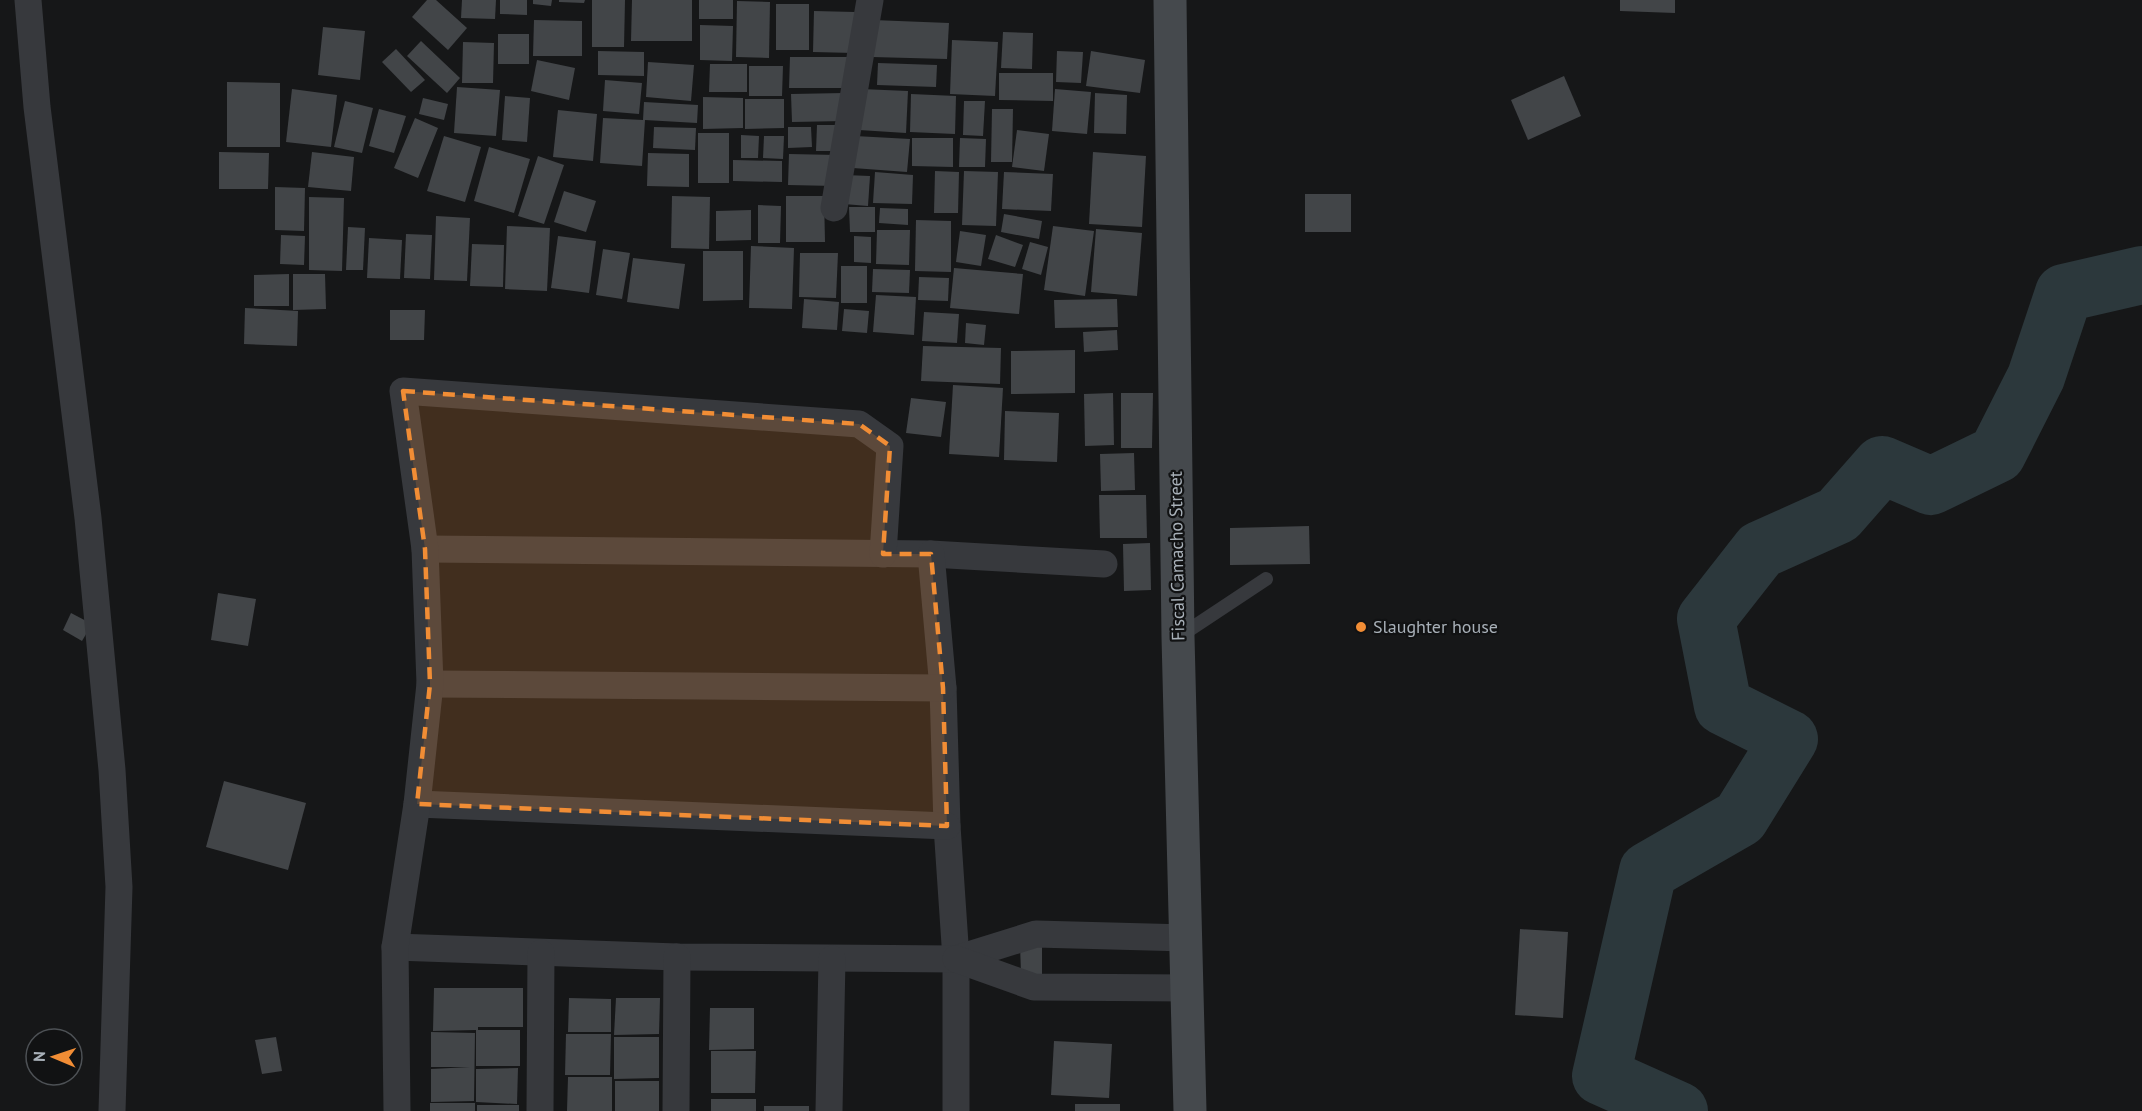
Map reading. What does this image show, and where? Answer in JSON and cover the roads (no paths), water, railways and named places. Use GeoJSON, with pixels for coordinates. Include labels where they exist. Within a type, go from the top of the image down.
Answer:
{"type":"FeatureCollection","features":[{"type":"Feature","properties":{"kind":"street"},"geometry":{"type":"LineString","coordinates":[[28,0],[39,119],[88,519],[112,770],[119,887],[112,1111]]}},
{"type":"Feature","properties":{"kind":"street"},"geometry":{"type":"LineString","coordinates":[[834,207],[870,0]]}},
{"type":"Feature","properties":{"kind":"street","name":"Fiscal Camacho Street"},"geometry":{"type":"LineString","coordinates":[[1170,0],[1178,637],[1189,988],[1190,1111]]}},
{"type":"Feature","properties":{"kind":"street"},"geometry":{"type":"LineString","coordinates":[[397,1111],[395,947],[417,804],[430,684],[425,549],[403,391],[859,424],[890,446],[883,554]]}},
{"type":"Feature","properties":{"kind":"street"},"geometry":{"type":"LineString","coordinates":[[425,549],[931,554],[1104,564]]}},
{"type":"Feature","properties":{"kind":"street"},"geometry":{"type":"LineString","coordinates":[[931,554],[943,688],[947,826],[956,958],[956,1111]]}},
{"type":"Feature","properties":{"kind":"street"},"geometry":{"type":"LineString","coordinates":[[430,684],[943,688]]}},
{"type":"Feature","properties":{"kind":"street"},"geometry":{"type":"LineString","coordinates":[[417,804],[947,826]]}},
{"type":"Feature","properties":{"kind":"street"},"geometry":{"type":"LineString","coordinates":[[395,947],[677,957],[956,958],[1036,934],[1187,939]]}},
{"type":"Feature","properties":{"kind":"street"},"geometry":{"type":"LineString","coordinates":[[540,1111],[541,953]]}},
{"type":"Feature","properties":{"kind":"street"},"geometry":{"type":"LineString","coordinates":[[676,1111],[677,957]]}},
{"type":"Feature","properties":{"kind":"street"},"geometry":{"type":"LineString","coordinates":[[956,958],[1034,987],[1189,988]]}},
{"type":"Feature","properties":{"kind":"street"},"geometry":{"type":"LineString","coordinates":[[829,1111],[832,959]]}},
{"type":"Feature","properties":{"kind":"lane"},"geometry":{"type":"LineString","coordinates":[[1178,637],[1266,579]]}},
{"type":"Feature","properties":{"kind":"waterway"},"geometry":{"type":"LineString","coordinates":[[1679,1111],[1601,1076],[1648,871],[1740,818],[1789,739],[1723,706],[1706,619],[1760,550],[1838,515],[1882,465],[1931,486],[1997,454],[2036,377],[2064,293],[2142,275]]}},
{"type":"Feature","properties":{"kind":"place","name":"Slaughter house"},"geometry":{"type":"Point","coordinates":[1361,627]}}]}
